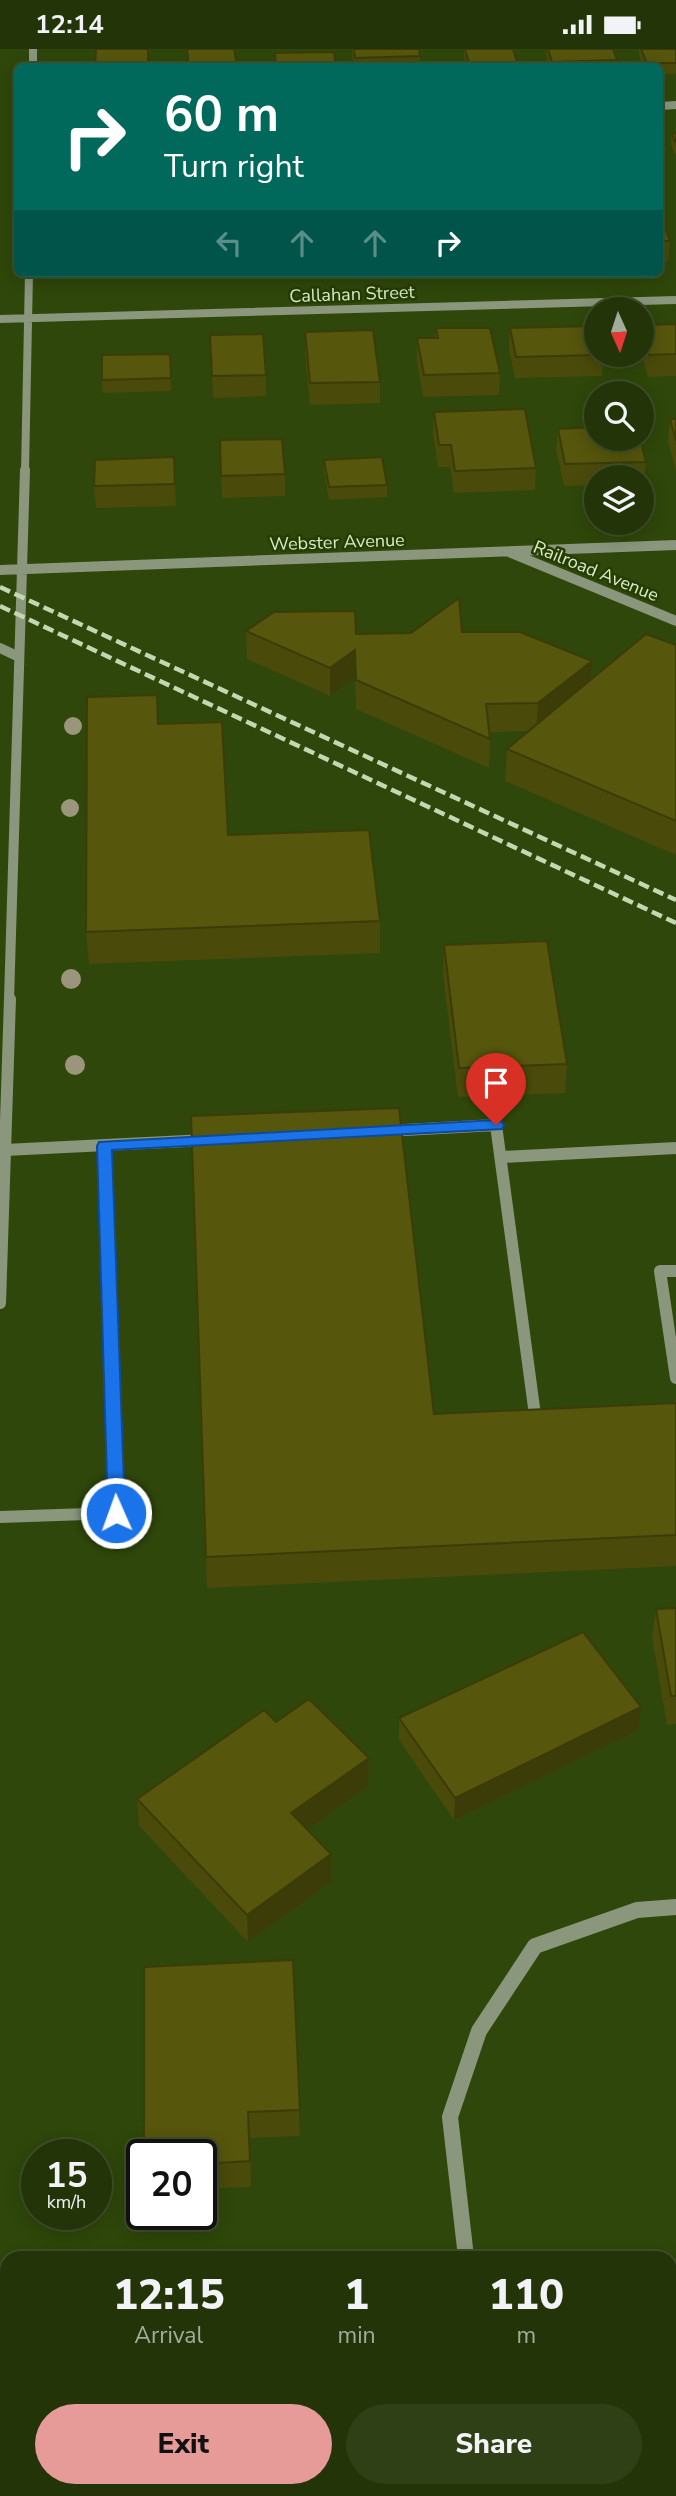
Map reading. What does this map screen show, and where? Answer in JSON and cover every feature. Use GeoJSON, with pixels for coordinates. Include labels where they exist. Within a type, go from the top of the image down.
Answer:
{"type":"FeatureCollection","features":[{"type":"Feature","properties":{"kind":"street"},"geometry":{"type":"LineString","coordinates":[[0,1303],[23,569],[29,277]]}},
{"type":"Feature","properties":{"kind":"street","name":"Callahan Street"},"geometry":{"type":"LineString","coordinates":[[28,319],[676,300]]}},
{"type":"Feature","properties":{"kind":"street"},"geometry":{"type":"LineString","coordinates":[[0,319],[28,319]]}},
{"type":"Feature","properties":{"kind":"street","name":"Webster Avenue"},"geometry":{"type":"LineString","coordinates":[[0,570],[676,545]]}},
{"type":"Feature","properties":{"kind":"street","name":"Railroad Avenue"},"geometry":{"type":"LineString","coordinates":[[505,551],[676,621]]}},
{"type":"Feature","properties":{"kind":"street"},"geometry":{"type":"LineString","coordinates":[[0,648],[19,657]]}},
{"type":"Feature","properties":{"kind":"street"},"geometry":{"type":"LineString","coordinates":[[375,1132],[496,1125],[535,1415],[560,1414]]}},
{"type":"Feature","properties":{"kind":"street"},"geometry":{"type":"LineString","coordinates":[[5,1150],[226,1139]]}},
{"type":"Feature","properties":{"kind":"street"},"geometry":{"type":"LineString","coordinates":[[0,1517],[116,1513],[105,1146]]}},
{"type":"Feature","properties":{"kind":"street"},"geometry":{"type":"LineString","coordinates":[[501,1157],[676,1148]]}},
{"type":"Feature","properties":{"kind":"street"},"geometry":{"type":"LineString","coordinates":[[676,1271],[660,1271],[676,1378]]}},
{"type":"Feature","properties":{"kind":"street"},"geometry":{"type":"LineString","coordinates":[[465,2251],[450,2117],[479,2031],[535,1946],[637,1910],[676,1907]]}},
{"type":"Feature","properties":{"kind":"building"},"geometry":{"type":"Polygon","coordinates":[[[96,49],[148,49],[148,63],[95,63],[96,49]]]}},
{"type":"Feature","properties":{"kind":"building"},"geometry":{"type":"Polygon","coordinates":[[[187,49],[234,49],[237,63],[189,63],[187,49]]]}},
{"type":"Feature","properties":{"kind":"building"},"geometry":{"type":"Polygon","coordinates":[[[354,49],[419,49],[420,56],[355,58],[354,49]]]}},
{"type":"Feature","properties":{"kind":"building"},"geometry":{"type":"Polygon","coordinates":[[[465,49],[513,49],[517,63],[492,62],[469,63],[465,49]]]}},
{"type":"Feature","properties":{"kind":"building"},"geometry":{"type":"Polygon","coordinates":[[[548,49],[613,49],[617,60],[552,62],[548,49]]]}},
{"type":"Feature","properties":{"kind":"building"},"geometry":{"type":"Polygon","coordinates":[[[641,49],[676,49],[676,63],[647,63],[641,49]]]}},
{"type":"Feature","properties":{"kind":"building"},"geometry":{"type":"Polygon","coordinates":[[[334,52],[335,63],[276,63],[275,53],[334,52]]]}},
{"type":"Feature","properties":{"kind":"building"},"geometry":{"type":"Polygon","coordinates":[[[663,223],[670,241],[663,241],[663,223]]]}},
{"type":"Feature","properties":{"kind":"building"},"geometry":{"type":"Polygon","coordinates":[[[676,324],[676,354],[654,355],[654,325],[676,324]]]}},
{"type":"Feature","properties":{"kind":"building"},"geometry":{"type":"Polygon","coordinates":[[[584,326],[584,355],[516,357],[510,328],[584,326]]]}},
{"type":"Feature","properties":{"kind":"building"},"geometry":{"type":"Polygon","coordinates":[[[436,328],[490,328],[500,373],[424,375],[417,338],[438,338],[436,328]]]}},
{"type":"Feature","properties":{"kind":"building"},"geometry":{"type":"Polygon","coordinates":[[[373,330],[380,382],[310,383],[305,332],[373,330]]]}},
{"type":"Feature","properties":{"kind":"building"},"geometry":{"type":"Polygon","coordinates":[[[263,334],[266,375],[212,376],[210,335],[263,334]]]}},
{"type":"Feature","properties":{"kind":"building"},"geometry":{"type":"Polygon","coordinates":[[[170,354],[171,378],[102,380],[102,355],[170,354]]]}},
{"type":"Feature","properties":{"kind":"building"},"geometry":{"type":"Polygon","coordinates":[[[525,409],[536,468],[455,471],[451,445],[439,445],[434,412],[525,409]]]}},
{"type":"Feature","properties":{"kind":"building"},"geometry":{"type":"Polygon","coordinates":[[[670,419],[676,419],[676,441],[670,419]]]}},
{"type":"Feature","properties":{"kind":"building"},"geometry":{"type":"Polygon","coordinates":[[[584,428],[584,451],[643,451],[646,462],[565,464],[558,429],[584,428]]]}},
{"type":"Feature","properties":{"kind":"building"},"geometry":{"type":"Polygon","coordinates":[[[282,439],[285,474],[221,476],[220,440],[282,439]]]}},
{"type":"Feature","properties":{"kind":"building"},"geometry":{"type":"Polygon","coordinates":[[[174,457],[175,484],[94,486],[95,460],[174,457]]]}},
{"type":"Feature","properties":{"kind":"building"},"geometry":{"type":"Polygon","coordinates":[[[382,457],[387,485],[329,487],[324,460],[382,457]]]}},
{"type":"Feature","properties":{"kind":"building"},"geometry":{"type":"Polygon","coordinates":[[[459,598],[462,632],[520,632],[592,661],[538,703],[486,704],[490,739],[356,680],[355,650],[330,668],[246,631],[274,612],[355,611],[356,634],[411,633],[459,598]]]}},
{"type":"Feature","properties":{"kind":"building"},"geometry":{"type":"Polygon","coordinates":[[[646,634],[676,645],[676,821],[507,749],[646,634]]]}},
{"type":"Feature","properties":{"kind":"building"},"geometry":{"type":"Polygon","coordinates":[[[157,695],[158,724],[222,722],[228,835],[369,830],[380,921],[86,932],[87,697],[157,695]]]}},
{"type":"Feature","properties":{"kind":"building"},"geometry":{"type":"Polygon","coordinates":[[[547,941],[567,1064],[459,1068],[444,945],[547,941]]]}},
{"type":"Feature","properties":{"kind":"building"},"geometry":{"type":"Polygon","coordinates":[[[399,1108],[434,1414],[676,1403],[676,1535],[206,1557],[191,1116],[399,1108]]]}},
{"type":"Feature","properties":{"kind":"building"},"geometry":{"type":"Polygon","coordinates":[[[676,1608],[676,1696],[671,1696],[656,1609],[676,1608]]]}},
{"type":"Feature","properties":{"kind":"building"},"geometry":{"type":"Polygon","coordinates":[[[583,1632],[641,1707],[455,1798],[399,1718],[583,1632]]]}},
{"type":"Feature","properties":{"kind":"building"},"geometry":{"type":"Polygon","coordinates":[[[309,1699],[369,1758],[291,1813],[331,1854],[247,1915],[137,1799],[264,1710],[276,1722],[309,1699]]]}},
{"type":"Feature","properties":{"kind":"building"},"geometry":{"type":"Polygon","coordinates":[[[293,1960],[300,2110],[248,2112],[250,2161],[217,2163],[217,2139],[144,2139],[144,1967],[293,1960]]]}},
{"type":"Feature","properties":{"kind":"railway"},"geometry":{"type":"LineString","coordinates":[[0,587],[676,900]]}},
{"type":"Feature","properties":{"kind":"railway"},"geometry":{"type":"LineString","coordinates":[[0,606],[676,923]]}},
{"type":"Feature","properties":{"kind":"route"},"geometry":{"type":"LineString","coordinates":[[116,1513],[105,1146],[496,1125]]}}]}
